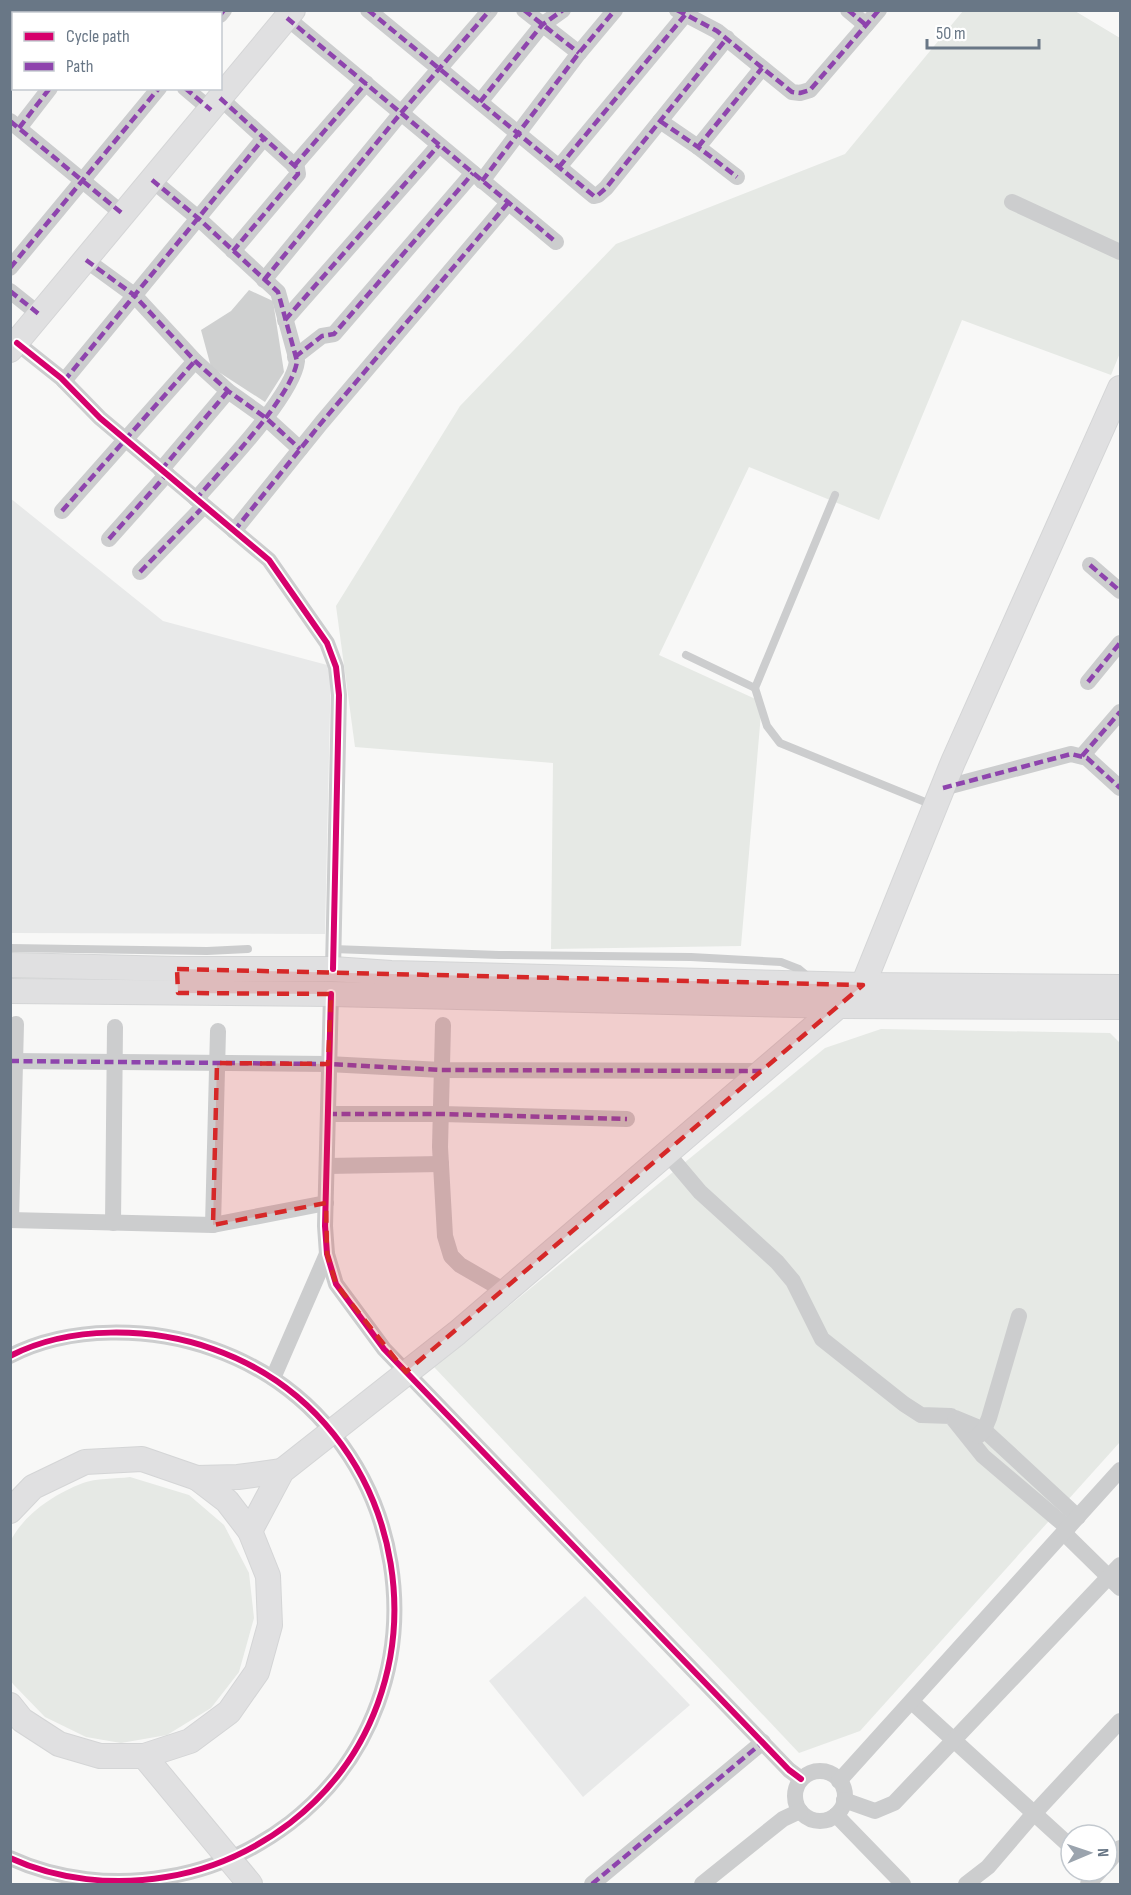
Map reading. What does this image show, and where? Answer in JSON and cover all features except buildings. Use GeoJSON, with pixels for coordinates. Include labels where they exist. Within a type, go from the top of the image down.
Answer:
{"type":"FeatureCollection","features":[{"type":"Feature","properties":{"kind":"main road"},"geometry":{"type":"LineString","coordinates":[[14,346],[290,14]]}},
{"type":"Feature","properties":{"kind":"main road"},"geometry":{"type":"LineString","coordinates":[[250,1531],[282,1471],[457,1333],[863,985],[939,797],[1120,388]]}},
{"type":"Feature","properties":{"kind":"main road"},"geometry":{"type":"LineString","coordinates":[[10,991],[188,970],[333,959],[415,974],[863,985],[1120,987]]}},
{"type":"Feature","properties":{"kind":"main road"},"geometry":{"type":"LineString","coordinates":[[10,965],[188,970],[331,994],[839,1006],[1120,1007]]}},
{"type":"Feature","properties":{"kind":"main road"},"geometry":{"type":"LineString","coordinates":[[10,1511],[33,1487],[85,1462],[142,1459],[197,1478],[227,1501],[250,1531],[268,1576],[270,1625],[257,1672],[229,1712],[190,1741],[144,1756],[100,1756],[58,1744],[14,1715]]}},
{"type":"Feature","properties":{"kind":"main road"},"geometry":{"type":"LineString","coordinates":[[197,1478],[238,1477],[282,1471]]}},
{"type":"Feature","properties":{"kind":"main road"},"geometry":{"type":"LineString","coordinates":[[144,1756],[250,1884]]}},
{"type":"Feature","properties":{"kind":"street"},"geometry":{"type":"LineString","coordinates":[[368,10],[594,196],[598,195],[727,38]]}},
{"type":"Feature","properties":{"kind":"street"},"geometry":{"type":"LineString","coordinates":[[264,279],[401,113],[490,10]]}},
{"type":"Feature","properties":{"kind":"street"},"geometry":{"type":"LineString","coordinates":[[524,10],[579,54]]}},
{"type":"Feature","properties":{"kind":"street"},"geometry":{"type":"LineString","coordinates":[[480,102],[542,25],[563,10]]}},
{"type":"Feature","properties":{"kind":"street"},"geometry":{"type":"LineString","coordinates":[[295,357],[322,336],[334,334],[519,134],[615,10]]}},
{"type":"Feature","properties":{"kind":"street"},"geometry":{"type":"LineString","coordinates":[[848,10],[866,25]]}},
{"type":"Feature","properties":{"kind":"street"},"geometry":{"type":"LineString","coordinates":[[559,166],[681,13],[717,31],[792,92],[800,93],[810,90],[879,10]]}},
{"type":"Feature","properties":{"kind":"street"},"geometry":{"type":"LineString","coordinates":[[290,14],[366,83],[556,243]]}},
{"type":"Feature","properties":{"kind":"street"},"geometry":{"type":"LineString","coordinates":[[698,147],[762,68]]}},
{"type":"Feature","properties":{"kind":"street"},"geometry":{"type":"LineString","coordinates":[[294,166],[366,83]]}},
{"type":"Feature","properties":{"kind":"street"},"geometry":{"type":"LineString","coordinates":[[48,90],[15,124],[124,215]]}},
{"type":"Feature","properties":{"kind":"street"},"geometry":{"type":"LineString","coordinates":[[10,268],[157,90]]}},
{"type":"Feature","properties":{"kind":"street"},"geometry":{"type":"LineString","coordinates":[[189,90],[216,104],[264,138],[297,168],[298,174],[233,251]]}},
{"type":"Feature","properties":{"kind":"street"},"geometry":{"type":"LineString","coordinates":[[660,121],[737,177]]}},
{"type":"Feature","properties":{"kind":"street"},"geometry":{"type":"LineString","coordinates":[[64,381],[264,138]]}},
{"type":"Feature","properties":{"kind":"street"},"geometry":{"type":"LineString","coordinates":[[285,320],[439,144]]}},
{"type":"Feature","properties":{"kind":"street"},"geometry":{"type":"LineString","coordinates":[[140,572],[200,502],[266,418],[296,372],[295,357],[278,292],[198,218],[152,180]]}},
{"type":"Feature","properties":{"kind":"street"},"geometry":{"type":"LineString","coordinates":[[1012,202],[1120,252]]}},
{"type":"Feature","properties":{"kind":"street"},"geometry":{"type":"LineString","coordinates":[[234,531],[508,203]]}},
{"type":"Feature","properties":{"kind":"street"},"geometry":{"type":"LineString","coordinates":[[86,260],[134,295],[195,361],[228,391],[266,418],[300,450]]}},
{"type":"Feature","properties":{"kind":"street"},"geometry":{"type":"LineString","coordinates":[[10,291],[40,315]]}},
{"type":"Feature","properties":{"kind":"street"},"geometry":{"type":"LineString","coordinates":[[14,346],[64,381],[100,418],[269,560],[327,643],[336,667],[339,695],[333,959]]}},
{"type":"Feature","properties":{"kind":"street"},"geometry":{"type":"LineString","coordinates":[[62,511],[195,361]]}},
{"type":"Feature","properties":{"kind":"street"},"geometry":{"type":"LineString","coordinates":[[109,539],[228,391]]}},
{"type":"Feature","properties":{"kind":"street"},"geometry":{"type":"LineString","coordinates":[[1090,565],[1120,591]]}},
{"type":"Feature","properties":{"kind":"street"},"geometry":{"type":"LineString","coordinates":[[1088,682],[1120,643]]}},
{"type":"Feature","properties":{"kind":"street"},"geometry":{"type":"LineString","coordinates":[[1082,756],[1120,712]]}},
{"type":"Feature","properties":{"kind":"street"},"geometry":{"type":"LineString","coordinates":[[939,797],[1071,754],[1082,756],[1120,788]]}},
{"type":"Feature","properties":{"kind":"street"},"geometry":{"type":"LineString","coordinates":[[331,994],[325,1226],[327,1254],[336,1284],[384,1349],[789,1770],[801,1779]]}},
{"type":"Feature","properties":{"kind":"street"},"geometry":{"type":"LineString","coordinates":[[16,1024],[13,1061],[11,1220],[213,1226],[327,1203]]}},
{"type":"Feature","properties":{"kind":"street"},"geometry":{"type":"LineString","coordinates":[[443,1025],[441,1164],[445,1236],[451,1256],[460,1265],[506,1291]]}},
{"type":"Feature","properties":{"kind":"street"},"geometry":{"type":"LineString","coordinates":[[113,1223],[115,1027]]}},
{"type":"Feature","properties":{"kind":"street"},"geometry":{"type":"LineString","coordinates":[[213,1226],[218,1031]]}},
{"type":"Feature","properties":{"kind":"street"},"geometry":{"type":"LineString","coordinates":[[13,1061],[328,1064],[441,1070],[763,1071]]}},
{"type":"Feature","properties":{"kind":"street"},"geometry":{"type":"LineString","coordinates":[[328,1114],[441,1114],[627,1119]]}},
{"type":"Feature","properties":{"kind":"street"},"geometry":{"type":"LineString","coordinates":[[667,1153],[700,1192],[777,1262],[793,1281],[822,1339],[921,1415],[951,1416],[978,1436],[1070,1526],[1114,1583]]}},
{"type":"Feature","properties":{"kind":"street"},"geometry":{"type":"LineString","coordinates":[[327,1166],[441,1164]]}},
{"type":"Feature","properties":{"kind":"street"},"geometry":{"type":"LineString","coordinates":[[273,1378],[327,1254]]}},
{"type":"Feature","properties":{"kind":"street"},"geometry":{"type":"LineString","coordinates":[[978,1436],[989,1418],[1019,1316]]}},
{"type":"Feature","properties":{"kind":"street"},"geometry":{"type":"LineString","coordinates":[[10,1858],[56,1873],[99,1881],[143,1881],[187,1874],[229,1860],[270,1838],[306,1810],[338,1776],[363,1737],[381,1694],[393,1649],[396,1603],[391,1556],[379,1512],[359,1469],[332,1431],[295,1393],[273,1378],[234,1356],[192,1341],[147,1333],[103,1333],[69,1338],[12,1352]]}},
{"type":"Feature","properties":{"kind":"street"},"geometry":{"type":"LineString","coordinates":[[839,1780],[1120,1470]]}},
{"type":"Feature","properties":{"kind":"street"},"geometry":{"type":"LineString","coordinates":[[840,1808],[875,1811],[894,1803],[954,1740],[1114,1583],[1120,1565]]}},
{"type":"Feature","properties":{"kind":"street"},"geometry":{"type":"LineString","coordinates":[[912,1702],[1059,1836]]}},
{"type":"Feature","properties":{"kind":"street"},"geometry":{"type":"LineString","coordinates":[[966,1884],[988,1867],[1120,1720]]}},
{"type":"Feature","properties":{"kind":"street"},"geometry":{"type":"LineString","coordinates":[[592,1884],[763,1742]]}},
{"type":"Feature","properties":{"kind":"street"},"geometry":{"type":"LineString","coordinates":[[825,1771],[833,1774],[844,1791],[840,1808],[827,1820],[817,1821],[806,1817],[800,1811],[795,1795],[801,1779],[808,1773],[825,1771]]}},
{"type":"Feature","properties":{"kind":"street"},"geometry":{"type":"LineString","coordinates":[[840,1808],[903,1884]]}},
{"type":"Feature","properties":{"kind":"street"},"geometry":{"type":"LineString","coordinates":[[702,1884],[783,1819],[800,1811]]}},
{"type":"Feature","properties":{"kind":"lane"},"geometry":{"type":"LineString","coordinates":[[836,495],[755,688],[767,726],[780,743],[939,797]]}},
{"type":"Feature","properties":{"kind":"lane"},"geometry":{"type":"LineString","coordinates":[[686,655],[755,688]]}},
{"type":"Feature","properties":{"kind":"lane"},"geometry":{"type":"LineString","coordinates":[[10,948],[188,970],[248,949]]}},
{"type":"Feature","properties":{"kind":"highlighted area"},"geometry":{"type":"Polygon","coordinates":[[[177,969],[863,985],[406,1372],[336,1284],[327,1254],[326,1203],[213,1225],[217,1063],[328,1064],[331,994],[178,993],[177,969]]]}},
{"type":"Feature","properties":{"kind":"shaded area"},"geometry":{"type":"Polygon","coordinates":[[[963,11],[1075,11],[1120,38],[1120,353],[1111,375],[962,320],[879,520],[749,467],[659,655],[762,702],[741,946],[551,949],[553,763],[355,747],[336,606],[460,406],[616,244],[845,154],[963,11]]]}},
{"type":"Feature","properties":{"kind":"shaded area"},"geometry":{"type":"Polygon","coordinates":[[[10,498],[163,621],[331,666],[325,934],[11,933],[10,498]]]}},
{"type":"Feature","properties":{"kind":"shaded area"},"geometry":{"type":"Polygon","coordinates":[[[881,1029],[1110,1033],[1120,1043],[1120,1442],[860,1731],[799,1753],[434,1367],[825,1048],[881,1029]]]}},
{"type":"Feature","properties":{"kind":"shaded area"},"geometry":{"type":"Polygon","coordinates":[[[130,1477],[189,1495],[224,1525],[249,1573],[254,1618],[239,1672],[211,1708],[167,1735],[121,1743],[86,1737],[45,1717],[10,1679],[10,1542],[32,1514],[61,1493],[88,1481],[130,1477]]]}},
{"type":"Feature","properties":{"kind":"shaded area"},"geometry":{"type":"Polygon","coordinates":[[[585,1596],[690,1705],[583,1797],[489,1681],[585,1596]]]}},
{"type":"Feature","properties":{"kind":"marked path"},"geometry":{"type":"LineString","coordinates":[[368,10],[594,196],[606,188],[727,38]]}},
{"type":"Feature","properties":{"kind":"marked path"},"geometry":{"type":"LineString","coordinates":[[264,280],[401,113],[490,10]]}},
{"type":"Feature","properties":{"kind":"marked path"},"geometry":{"type":"LineString","coordinates":[[524,10],[579,53]]}},
{"type":"Feature","properties":{"kind":"marked path"},"geometry":{"type":"LineString","coordinates":[[480,102],[542,25],[563,10]]}},
{"type":"Feature","properties":{"kind":"marked path"},"geometry":{"type":"LineString","coordinates":[[482,181],[579,53],[615,10]]}},
{"type":"Feature","properties":{"kind":"marked path"},"geometry":{"type":"LineString","coordinates":[[677,10],[717,31],[792,92],[800,93],[810,90],[879,10]]}},
{"type":"Feature","properties":{"kind":"marked path"},"geometry":{"type":"LineString","coordinates":[[848,10],[866,25]]}},
{"type":"Feature","properties":{"kind":"marked path"},"geometry":{"type":"LineString","coordinates":[[559,167],[685,15]]}},
{"type":"Feature","properties":{"kind":"marked path"},"geometry":{"type":"LineString","coordinates":[[287,18],[556,242]]}},
{"type":"Feature","properties":{"kind":"marked path"},"geometry":{"type":"LineString","coordinates":[[698,147],[762,68]]}},
{"type":"Feature","properties":{"kind":"marked path"},"geometry":{"type":"LineString","coordinates":[[294,166],[366,83]]}},
{"type":"Feature","properties":{"kind":"marked path"},"geometry":{"type":"LineString","coordinates":[[19,128],[48,90]]}},
{"type":"Feature","properties":{"kind":"marked path"},"geometry":{"type":"LineString","coordinates":[[10,268],[157,90]]}},
{"type":"Feature","properties":{"kind":"marked path"},"geometry":{"type":"LineString","coordinates":[[187,90],[211,110]]}},
{"type":"Feature","properties":{"kind":"marked path"},"geometry":{"type":"LineString","coordinates":[[220,98],[297,168],[298,174],[233,251]]}},
{"type":"Feature","properties":{"kind":"marked path"},"geometry":{"type":"LineString","coordinates":[[10,121],[124,215]]}},
{"type":"Feature","properties":{"kind":"marked path"},"geometry":{"type":"LineString","coordinates":[[660,121],[737,177]]}},
{"type":"Feature","properties":{"kind":"marked path"},"geometry":{"type":"LineString","coordinates":[[64,381],[264,138]]}},
{"type":"Feature","properties":{"kind":"marked path"},"geometry":{"type":"LineString","coordinates":[[285,320],[439,145]]}},
{"type":"Feature","properties":{"kind":"marked path"},"geometry":{"type":"LineString","coordinates":[[295,357],[322,336],[334,334],[473,173]]}},
{"type":"Feature","properties":{"kind":"marked path"},"geometry":{"type":"LineString","coordinates":[[152,180],[198,218],[278,292],[297,361],[293,376],[270,412],[196,499]]}},
{"type":"Feature","properties":{"kind":"marked path"},"geometry":{"type":"LineString","coordinates":[[234,531],[322,422],[508,203]]}},
{"type":"Feature","properties":{"kind":"marked path"},"geometry":{"type":"LineString","coordinates":[[86,260],[134,295],[195,361],[228,391],[266,418],[300,449]]}},
{"type":"Feature","properties":{"kind":"marked path"},"geometry":{"type":"LineString","coordinates":[[10,291],[40,315]]}},
{"type":"Feature","properties":{"kind":"marked path"},"geometry":{"type":"LineString","coordinates":[[62,511],[195,361]]}},
{"type":"Feature","properties":{"kind":"marked path"},"geometry":{"type":"LineString","coordinates":[[161,470],[228,391]]}},
{"type":"Feature","properties":{"kind":"marked path"},"geometry":{"type":"LineString","coordinates":[[109,539],[167,474]]}},
{"type":"Feature","properties":{"kind":"marked path"},"geometry":{"type":"LineString","coordinates":[[140,572],[204,506]]}},
{"type":"Feature","properties":{"kind":"marked path"},"geometry":{"type":"LineString","coordinates":[[1090,565],[1120,591]]}},
{"type":"Feature","properties":{"kind":"marked path"},"geometry":{"type":"LineString","coordinates":[[1088,682],[1120,643]]}},
{"type":"Feature","properties":{"kind":"marked path"},"geometry":{"type":"LineString","coordinates":[[1082,756],[1120,712]]}},
{"type":"Feature","properties":{"kind":"marked path"},"geometry":{"type":"LineString","coordinates":[[943,788],[1071,754],[1087,758],[1120,788]]}},
{"type":"Feature","properties":{"kind":"marked path"},"geometry":{"type":"LineString","coordinates":[[10,1061],[328,1064],[441,1070],[763,1071]]}},
{"type":"Feature","properties":{"kind":"marked path"},"geometry":{"type":"LineString","coordinates":[[328,1114],[441,1114],[627,1119]]}},
{"type":"Feature","properties":{"kind":"marked path"},"geometry":{"type":"LineString","coordinates":[[592,1884],[763,1742]]}},
{"type":"Feature","properties":{"kind":"cycle path"},"geometry":{"type":"LineString","coordinates":[[17,343],[61,378],[100,418],[269,560],[327,643],[336,667],[339,695],[333,969]]}},
{"type":"Feature","properties":{"kind":"cycle path"},"geometry":{"type":"LineString","coordinates":[[331,994],[325,1226],[327,1254],[336,1284],[384,1349],[789,1770],[801,1779]]}},
{"type":"Feature","properties":{"kind":"cycle path"},"geometry":{"type":"LineString","coordinates":[[10,1356],[33,1346],[84,1334],[137,1333],[164,1336],[213,1349],[281,1384],[334,1435],[371,1496],[391,1564],[393,1634],[378,1704],[343,1768],[290,1823],[246,1851],[199,1870],[166,1877],[126,1881],[67,1876],[47,1872],[10,1858]]}}]}
